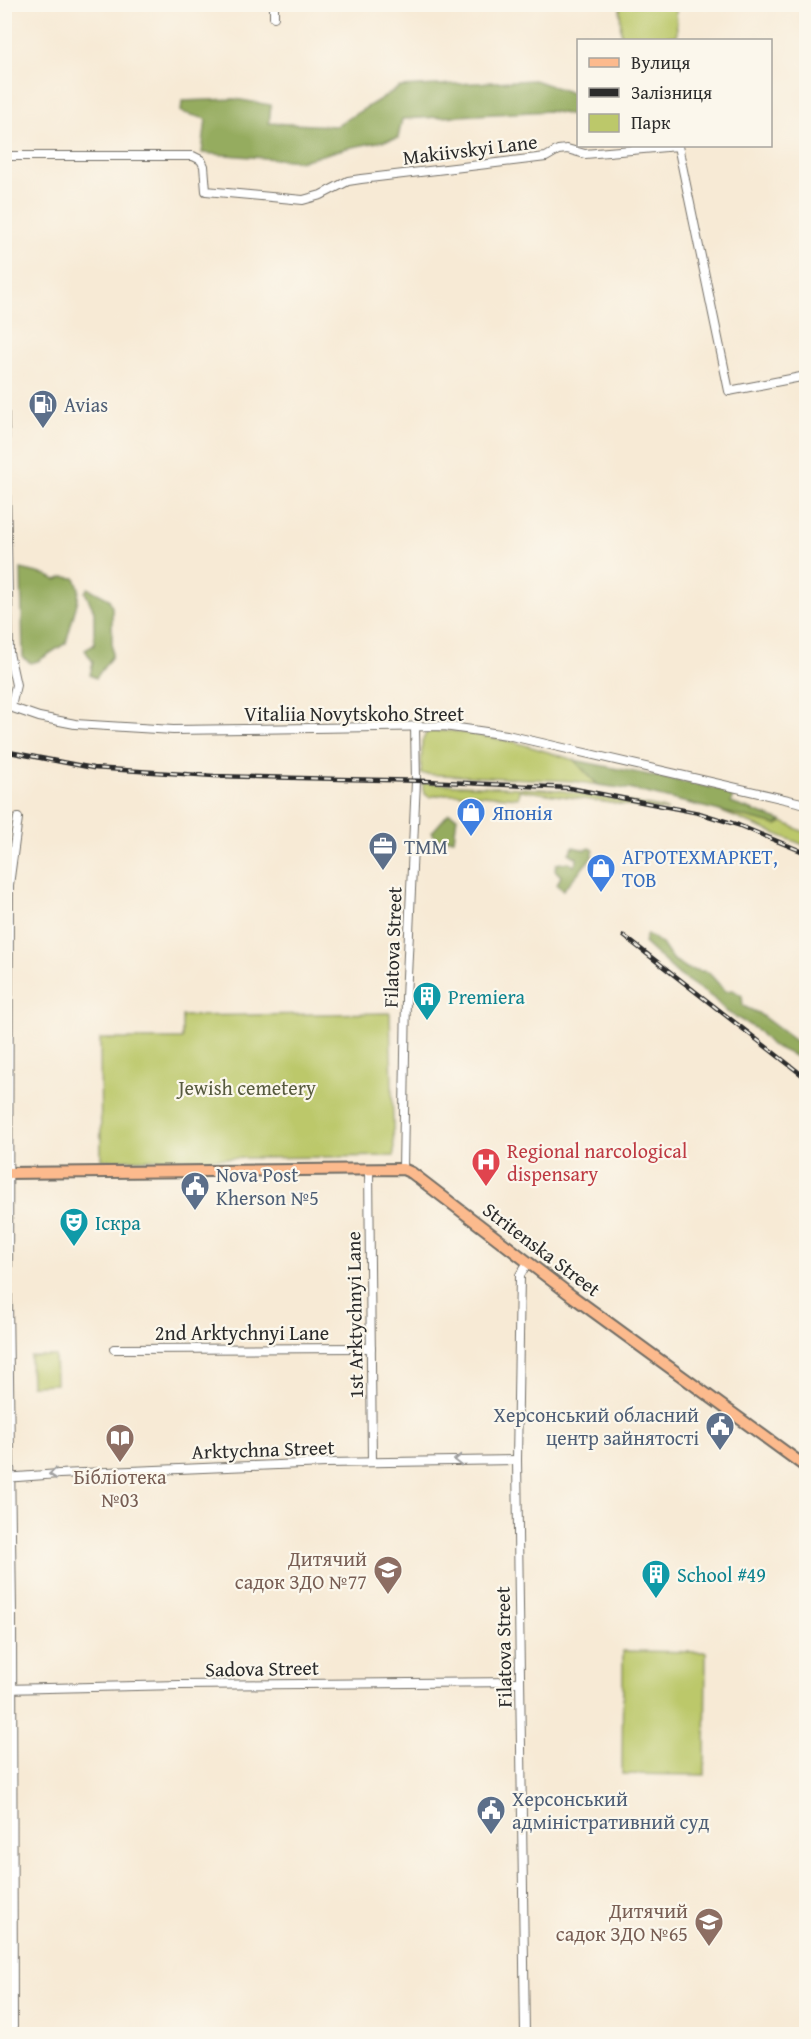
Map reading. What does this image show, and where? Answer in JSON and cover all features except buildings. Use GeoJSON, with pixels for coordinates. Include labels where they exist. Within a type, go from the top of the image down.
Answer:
{"type":"FeatureCollection","features":[{"type":"Feature","properties":{"kind":"main road"},"geometry":{"type":"LineString","coordinates":[[6,1173],[403,1169]]}},
{"type":"Feature","properties":{"kind":"main road","name":"Stritenska Street"},"geometry":{"type":"LineString","coordinates":[[403,1169],[414,1174],[528,1262],[807,1467]]}},
{"type":"Feature","properties":{"kind":"street"},"geometry":{"type":"LineString","coordinates":[[274,4],[274,17]]}},
{"type":"Feature","properties":{"kind":"street","name":"Makiivskyi Lane"},"geometry":{"type":"LineString","coordinates":[[4,156],[193,156],[201,160],[204,166],[206,191],[303,200],[321,195],[348,181],[546,157],[558,150],[567,149],[585,154],[666,147]]}},
{"type":"Feature","properties":{"kind":"street","name":"Makiivskyi Lane"},"geometry":{"type":"LineString","coordinates":[[678,147],[729,391],[807,376]]}},
{"type":"Feature","properties":{"kind":"street"},"geometry":{"type":"LineString","coordinates":[[4,369],[9,653],[16,685],[8,706]]}},
{"type":"Feature","properties":{"kind":"street","name":"Vitaliia Novytskoho Street"},"geometry":{"type":"LineString","coordinates":[[8,706],[39,717],[75,724],[173,730],[444,726],[507,735],[807,804]]}},
{"type":"Feature","properties":{"kind":"street","name":"Filatova Street"},"geometry":{"type":"LineString","coordinates":[[403,1169],[406,998],[416,781],[415,726]]}},
{"type":"Feature","properties":{"kind":"street"},"geometry":{"type":"LineString","coordinates":[[13,2034],[8,1924],[7,877],[18,818]]}},
{"type":"Feature","properties":{"kind":"street","name":"1st Arktychnyi Lane"},"geometry":{"type":"LineString","coordinates":[[369,1169],[372,1461]]}},
{"type":"Feature","properties":{"kind":"street","name":"Filatova Street"},"geometry":{"type":"LineString","coordinates":[[525,2034],[517,1460],[520,1275],[528,1262]]}},
{"type":"Feature","properties":{"kind":"street","name":"2nd Arktychnyi Lane"},"geometry":{"type":"LineString","coordinates":[[114,1349],[371,1348]]}},
{"type":"Feature","properties":{"kind":"street","name":"Arktychna Street"},"geometry":{"type":"LineString","coordinates":[[7,1478],[59,1473],[372,1461],[517,1460]]}},
{"type":"Feature","properties":{"kind":"street","name":"Sadova Street"},"geometry":{"type":"LineString","coordinates":[[8,1689],[520,1682]]}},
{"type":"Feature","properties":{"kind":"green space"},"geometry":{"type":"Polygon","coordinates":[[[620,5],[676,5],[677,36],[661,37],[661,39],[621,39],[620,5]]]}},
{"type":"Feature","properties":{"kind":"green space"},"geometry":{"type":"Polygon","coordinates":[[[534,80],[577,95],[577,116],[549,111],[402,119],[398,138],[347,148],[301,161],[202,153],[206,119],[181,112],[182,101],[235,99],[271,105],[269,123],[336,126],[400,87],[534,80]]]}},
{"type":"Feature","properties":{"kind":"green space"},"geometry":{"type":"Polygon","coordinates":[[[21,569],[56,580],[64,577],[75,578],[79,588],[66,643],[31,663],[23,658],[21,569]]]}},
{"type":"Feature","properties":{"kind":"green space"},"geometry":{"type":"Polygon","coordinates":[[[88,588],[109,599],[112,607],[112,656],[96,678],[90,675],[93,662],[85,650],[94,645],[94,611],[85,592],[88,588]]]}},
{"type":"Feature","properties":{"kind":"green space"},"geometry":{"type":"Polygon","coordinates":[[[453,731],[515,742],[574,760],[598,785],[573,781],[421,774],[422,742],[426,733],[453,731]]]}},
{"type":"Feature","properties":{"kind":"green space"},"geometry":{"type":"Polygon","coordinates":[[[574,760],[734,792],[731,803],[782,821],[777,825],[634,790],[598,785],[574,760]]]}},
{"type":"Feature","properties":{"kind":"green space"},"geometry":{"type":"Polygon","coordinates":[[[423,783],[558,790],[668,811],[519,790],[518,798],[470,794],[429,797],[423,791],[423,783]]]}},
{"type":"Feature","properties":{"kind":"green space"},"geometry":{"type":"Polygon","coordinates":[[[717,810],[777,825],[783,822],[806,833],[806,846],[717,810]]]}},
{"type":"Feature","properties":{"kind":"green space"},"geometry":{"type":"Polygon","coordinates":[[[449,813],[457,817],[454,839],[435,838],[432,832],[449,813]]]}},
{"type":"Feature","properties":{"kind":"green space"},"geometry":{"type":"Polygon","coordinates":[[[573,847],[594,850],[592,857],[563,890],[557,885],[561,876],[555,870],[556,864],[568,862],[574,866],[577,858],[569,853],[573,847]]]}},
{"type":"Feature","properties":{"kind":"green space"},"geometry":{"type":"Polygon","coordinates":[[[647,934],[662,944],[672,959],[688,969],[708,972],[725,991],[733,990],[742,996],[743,1006],[758,1013],[806,1049],[806,1069],[797,1057],[771,1045],[756,1029],[727,1012],[713,998],[679,975],[644,943],[647,934]]]}},
{"type":"Feature","properties":{"kind":"green space","name":"Jewish cemetery"},"geometry":{"type":"Polygon","coordinates":[[[390,1013],[394,1156],[101,1160],[100,1039],[182,1039],[182,1016],[390,1013]]]}},
{"type":"Feature","properties":{"kind":"green space"},"geometry":{"type":"Polygon","coordinates":[[[30,1356],[55,1356],[56,1384],[31,1385],[30,1356]]]}},
{"type":"Feature","properties":{"kind":"green space"},"geometry":{"type":"Polygon","coordinates":[[[623,1651],[706,1652],[705,1775],[622,1774],[623,1651]]]}},
{"type":"Feature","properties":{"kind":"railway"},"geometry":{"type":"LineString","coordinates":[[4,751],[93,768],[214,776],[426,781],[570,788],[699,813],[738,825],[806,853]]}},
{"type":"Feature","properties":{"kind":"railway"},"geometry":{"type":"LineString","coordinates":[[624,936],[806,1078]]}},
{"type":"Feature","properties":{"kind":"place","name":"Avias"},"geometry":{"type":"Point","coordinates":[43,430]}},
{"type":"Feature","properties":{"kind":"place","name":"Японія"},"geometry":{"type":"Point","coordinates":[471,838]}},
{"type":"Feature","properties":{"kind":"place","name":"TMM"},"geometry":{"type":"Point","coordinates":[383,872]}},
{"type":"Feature","properties":{"kind":"place","name":"АГРОТЕХМАРКЕТ, ТОВ"},"geometry":{"type":"Point","coordinates":[601,894]}},
{"type":"Feature","properties":{"kind":"place","name":"Premiera"},"geometry":{"type":"Point","coordinates":[427,1022]}},
{"type":"Feature","properties":{"kind":"place","name":"Regional narcological dispensary"},"geometry":{"type":"Point","coordinates":[486,1188]}},
{"type":"Feature","properties":{"kind":"place","name":"Nova Post Kherson №5"},"geometry":{"type":"Point","coordinates":[195,1212]}},
{"type":"Feature","properties":{"kind":"place","name":"Іскра"},"geometry":{"type":"Point","coordinates":[74,1248]}},
{"type":"Feature","properties":{"kind":"place","name":"Херсонський обласний центр зайнятості"},"geometry":{"type":"Point","coordinates":[720,1452]}},
{"type":"Feature","properties":{"kind":"place","name":"Бібліотека №03"},"geometry":{"type":"Point","coordinates":[120,1464]}},
{"type":"Feature","properties":{"kind":"place","name":"Дитячий садок ЗДО №77"},"geometry":{"type":"Point","coordinates":[388,1596]}},
{"type":"Feature","properties":{"kind":"place","name":"School #49"},"geometry":{"type":"Point","coordinates":[656,1600]}},
{"type":"Feature","properties":{"kind":"place","name":"Херсонський адміністративний суд"},"geometry":{"type":"Point","coordinates":[491,1836]}},
{"type":"Feature","properties":{"kind":"place","name":"Дитячий садок ЗДО №65"},"geometry":{"type":"Point","coordinates":[709,1948]}}]}
